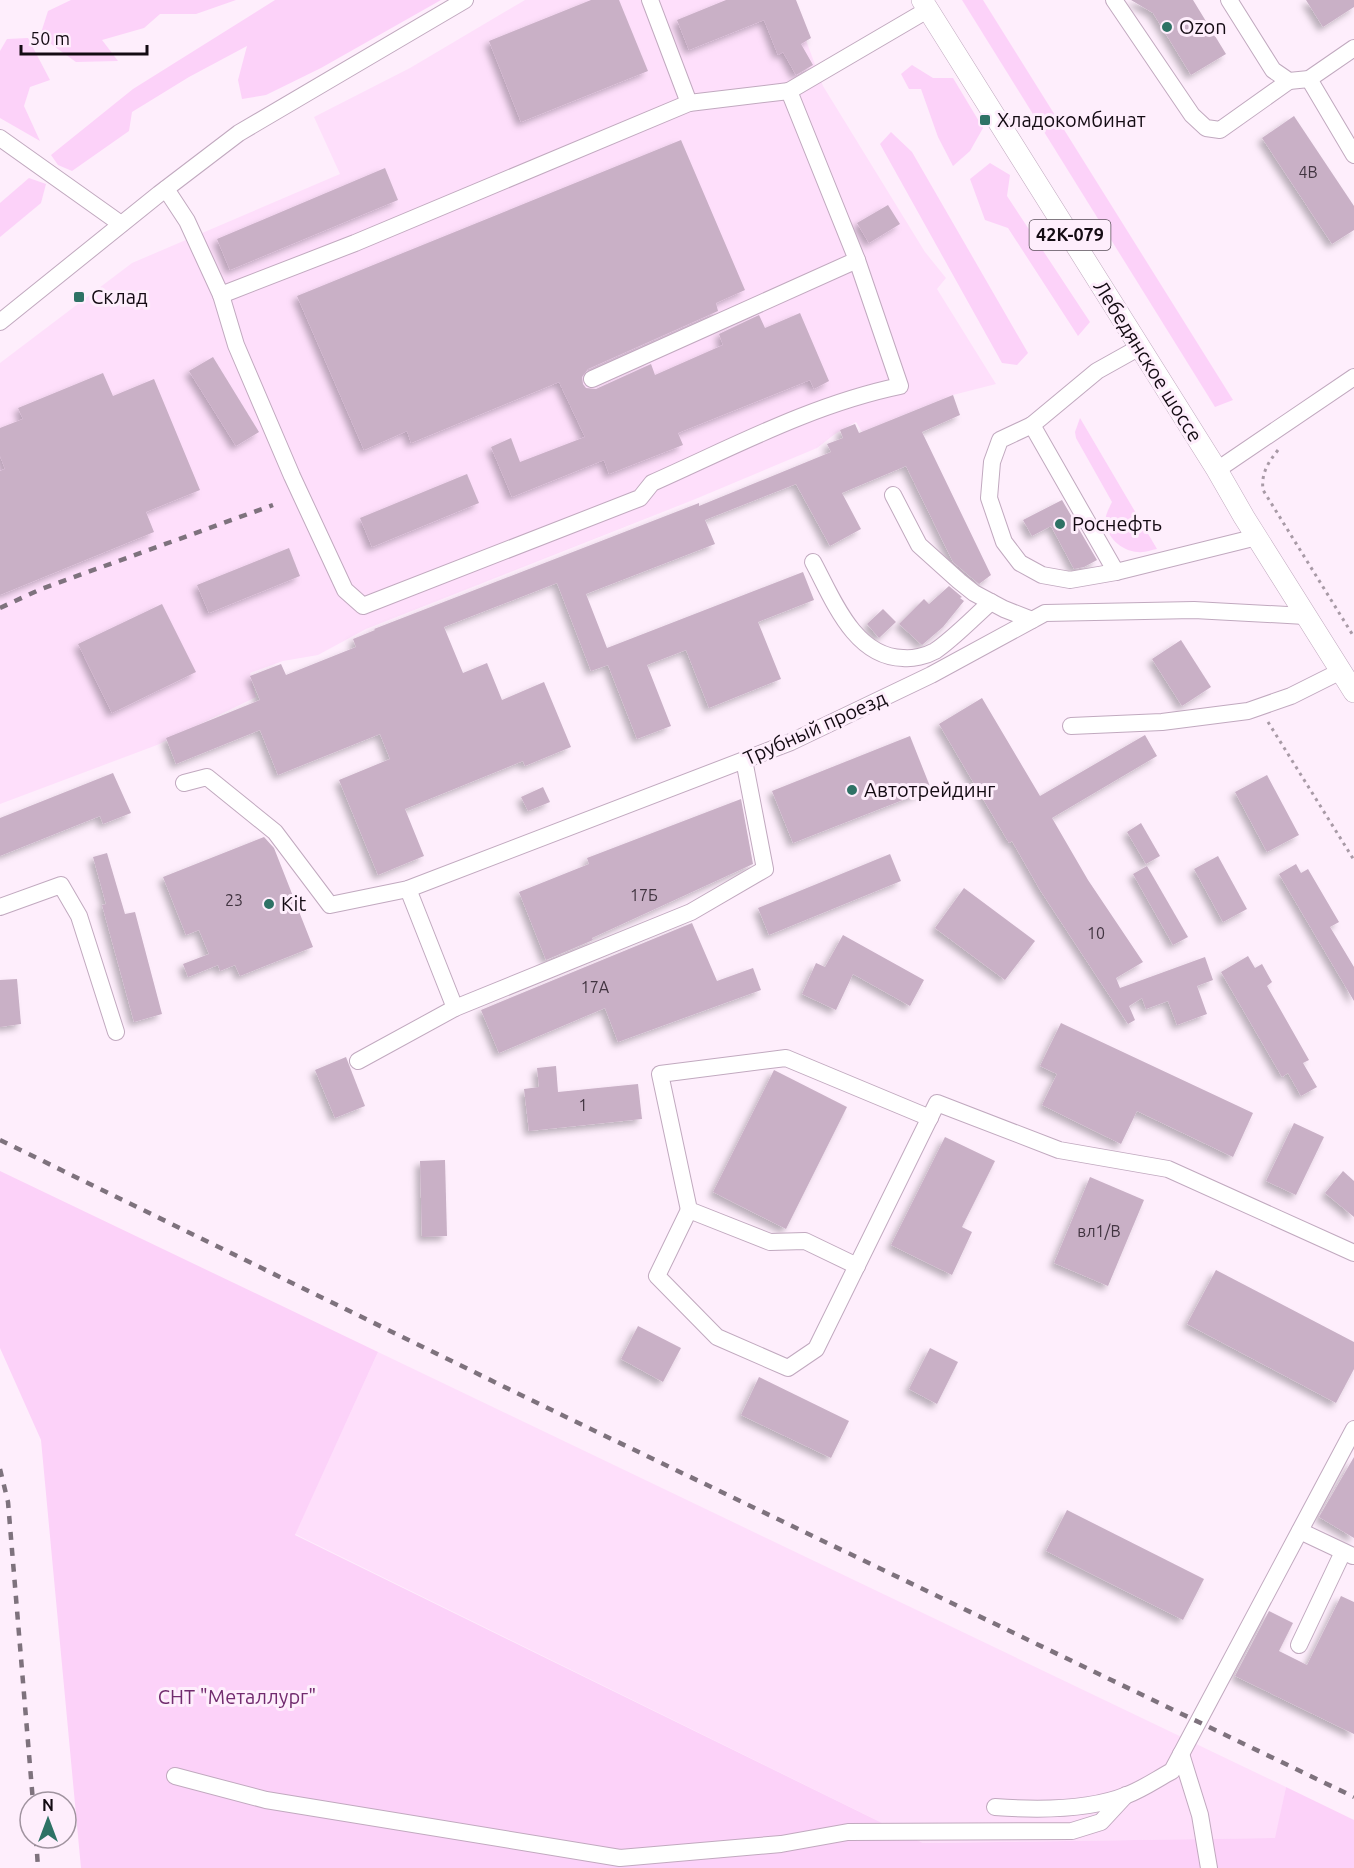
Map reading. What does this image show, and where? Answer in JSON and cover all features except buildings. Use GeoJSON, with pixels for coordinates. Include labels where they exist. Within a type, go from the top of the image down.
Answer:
{"type":"FeatureCollection","features":[{"type":"Feature","properties":{"kind":"main road","name":"Лебедянское шоссе"},"geometry":{"type":"LineString","coordinates":[[926,5],[1354,692]]}},
{"type":"Feature","properties":{"kind":"street"},"geometry":{"type":"LineString","coordinates":[[0,322],[121,224],[239,133],[465,0]]}},
{"type":"Feature","properties":{"kind":"street"},"geometry":{"type":"LineString","coordinates":[[650,0],[689,103]]}},
{"type":"Feature","properties":{"kind":"street"},"geometry":{"type":"LineString","coordinates":[[1114,0],[1192,115],[1206,128],[1220,130],[1289,81],[1309,79],[1354,48]]}},
{"type":"Feature","properties":{"kind":"street"},"geometry":{"type":"LineString","coordinates":[[1229,0],[1273,70],[1289,81]]}},
{"type":"Feature","properties":{"kind":"street"},"geometry":{"type":"LineString","coordinates":[[220,296],[355,243],[689,103],[789,92],[926,5]]}},
{"type":"Feature","properties":{"kind":"street"},"geometry":{"type":"LineString","coordinates":[[1309,79],[1354,155]]}},
{"type":"Feature","properties":{"kind":"street"},"geometry":{"type":"LineString","coordinates":[[166,189],[187,221],[220,296],[236,345],[292,476],[345,590],[363,606],[640,498],[652,483],[825,406],[862,394],[900,386],[857,260],[789,92]]}},
{"type":"Feature","properties":{"kind":"street"},"geometry":{"type":"LineString","coordinates":[[0,138],[121,224]]}},
{"type":"Feature","properties":{"kind":"street"},"geometry":{"type":"LineString","coordinates":[[592,379],[857,260]]}},
{"type":"Feature","properties":{"kind":"street"},"geometry":{"type":"LineString","coordinates":[[1140,347],[1097,370],[1032,425],[1000,440],[992,462],[989,498],[1004,542],[1020,563],[1042,575],[1070,580],[1116,572],[1257,537]]}},
{"type":"Feature","properties":{"kind":"street"},"geometry":{"type":"LineString","coordinates":[[1217,470],[1354,377]]}},
{"type":"Feature","properties":{"kind":"street"},"geometry":{"type":"LineString","coordinates":[[1032,425],[1116,572]]}},
{"type":"Feature","properties":{"kind":"street"},"geometry":{"type":"LineString","coordinates":[[893,495],[920,545],[959,581],[992,602],[1032,620]]}},
{"type":"Feature","properties":{"kind":"street"},"geometry":{"type":"LineString","coordinates":[[813,562],[845,622],[865,644],[891,658],[912,658],[934,651],[992,602]]}},
{"type":"Feature","properties":{"kind":"street","name":"Трубный проезд"},"geometry":{"type":"LineString","coordinates":[[184,783],[207,777],[275,832],[330,905],[408,889],[791,742],[931,675],[1045,613],[1182,610],[1305,616]]}},
{"type":"Feature","properties":{"kind":"street"},"geometry":{"type":"LineString","coordinates":[[1071,726],[1162,722],[1248,711],[1291,696],[1341,671]]}},
{"type":"Feature","properties":{"kind":"street"},"geometry":{"type":"LineString","coordinates":[[358,1061],[455,1008],[691,912],[765,869],[744,760]]}},
{"type":"Feature","properties":{"kind":"street"},"geometry":{"type":"LineString","coordinates":[[0,907],[61,885],[79,916],[116,1032]]}},
{"type":"Feature","properties":{"kind":"street"},"geometry":{"type":"LineString","coordinates":[[408,889],[455,1008]]}},
{"type":"Feature","properties":{"kind":"street"},"geometry":{"type":"LineString","coordinates":[[930,1118],[786,1058],[660,1074],[689,1210],[657,1276],[717,1337],[788,1368],[816,1349],[930,1118],[937,1103],[1059,1150],[1168,1169],[1354,1253]]}},
{"type":"Feature","properties":{"kind":"street"},"geometry":{"type":"LineString","coordinates":[[689,1210],[770,1242],[805,1241],[857,1266]]}},
{"type":"Feature","properties":{"kind":"street"},"geometry":{"type":"LineString","coordinates":[[995,1807],[1026,1809],[1079,1807],[1126,1795],[1172,1771],[1354,1429]]}},
{"type":"Feature","properties":{"kind":"street"},"geometry":{"type":"LineString","coordinates":[[1299,1645],[1349,1554],[1300,1531]]}},
{"type":"Feature","properties":{"kind":"street"},"geometry":{"type":"LineString","coordinates":[[1181,1754],[1200,1815],[1209,1868]]}},
{"type":"Feature","properties":{"kind":"street"},"geometry":{"type":"LineString","coordinates":[[175,1776],[266,1800],[620,1858],[781,1844],[848,1832],[1072,1831],[1101,1822],[1126,1795]]}},
{"type":"Feature","properties":{"kind":"path"},"geometry":{"type":"LineString","coordinates":[[1280,448],[1268,463],[1262,478],[1263,490],[1354,637]]}},
{"type":"Feature","properties":{"kind":"path"},"geometry":{"type":"LineString","coordinates":[[1259,707],[1354,860]]}},
{"type":"Feature","properties":{"kind":"shaded area"},"geometry":{"type":"Polygon","coordinates":[[[525,0],[791,0],[823,86],[925,252],[946,278],[937,289],[996,384],[953,395],[862,432],[856,422],[817,448],[693,500],[366,629],[318,655],[283,661],[250,673],[256,697],[157,745],[0,804],[0,363],[132,263],[340,174],[314,117],[410,68],[525,0]]]}},
{"type":"Feature","properties":{"kind":"shaded area"},"geometry":{"type":"Polygon","coordinates":[[[378,1352],[1286,1787],[1276,1838],[923,1843],[295,1534],[378,1352]]]}},
{"type":"Feature","properties":{"kind":"green space"},"geometry":{"type":"Polygon","coordinates":[[[71,0],[236,0],[196,14],[160,14],[144,28],[102,40],[118,61],[76,62],[40,36],[48,11],[71,0]]]}},
{"type":"Feature","properties":{"kind":"green space"},"geometry":{"type":"Polygon","coordinates":[[[275,0],[441,0],[321,68],[266,95],[242,99],[238,80],[247,46],[189,77],[132,112],[129,131],[72,171],[58,165],[51,155],[133,89],[275,0]]]}},
{"type":"Feature","properties":{"kind":"green space"},"geometry":{"type":"Polygon","coordinates":[[[962,0],[983,0],[1233,400],[1215,407],[962,0]]]}},
{"type":"Feature","properties":{"kind":"green space"},"geometry":{"type":"Polygon","coordinates":[[[28,38],[50,80],[30,87],[24,106],[40,141],[0,118],[0,51],[7,39],[28,38]]]}},
{"type":"Feature","properties":{"kind":"green space"},"geometry":{"type":"Polygon","coordinates":[[[912,65],[933,78],[953,78],[983,128],[970,151],[953,166],[938,137],[921,89],[909,89],[901,74],[912,65]]]}},
{"type":"Feature","properties":{"kind":"green space"},"geometry":{"type":"Polygon","coordinates":[[[891,132],[912,152],[1028,353],[1017,365],[1002,363],[880,144],[891,132]]]}},
{"type":"Feature","properties":{"kind":"green space"},"geometry":{"type":"Polygon","coordinates":[[[990,163],[1010,175],[1007,196],[1090,322],[1078,336],[1008,228],[985,220],[970,179],[990,163]]]}},
{"type":"Feature","properties":{"kind":"green space"},"geometry":{"type":"Polygon","coordinates":[[[29,178],[46,184],[41,203],[0,237],[0,203],[29,178]]]}},
{"type":"Feature","properties":{"kind":"green space"},"geometry":{"type":"Polygon","coordinates":[[[1080,418],[1157,549],[1143,552],[1131,551],[1119,545],[1110,535],[1106,516],[1112,502],[1076,438],[1075,432],[1080,418]]]}},
{"type":"Feature","properties":{"kind":"green space","name":"СНТ \"Металлург\""},"geometry":{"type":"Polygon","coordinates":[[[0,1171],[378,1352],[295,1535],[923,1843],[1275,1838],[1286,1787],[1354,1820],[1354,1868],[81,1868],[78,1790],[74,1790],[41,1440],[0,1348],[0,1171]]]}},
{"type":"Feature","properties":{"kind":"railway"},"geometry":{"type":"LineString","coordinates":[[0,608],[41,589],[273,505]]}},
{"type":"Feature","properties":{"kind":"railway"},"geometry":{"type":"LineString","coordinates":[[0,1140],[566,1417],[1354,1797]]}},
{"type":"Feature","properties":{"kind":"railway"},"geometry":{"type":"LineString","coordinates":[[0,1469],[8,1502],[32,1790]]}},
{"type":"Feature","properties":{"kind":"railway"},"geometry":{"type":"LineString","coordinates":[[37,1850],[38,1868]]}},
{"type":"Feature","properties":{"kind":"place","name":"Ozon"},"geometry":{"type":"Point","coordinates":[1167,27]}},
{"type":"Feature","properties":{"kind":"place","name":"Хладокомбинат"},"geometry":{"type":"Point","coordinates":[985,120]}},
{"type":"Feature","properties":{"kind":"place","name":"Склад"},"geometry":{"type":"Point","coordinates":[79,297]}},
{"type":"Feature","properties":{"kind":"place","name":"Роснефть"},"geometry":{"type":"Point","coordinates":[1060,524]}},
{"type":"Feature","properties":{"kind":"place","name":"Автотрейдинг"},"geometry":{"type":"Point","coordinates":[852,790]}},
{"type":"Feature","properties":{"kind":"place","name":"Kit"},"geometry":{"type":"Point","coordinates":[269,904]}}]}
